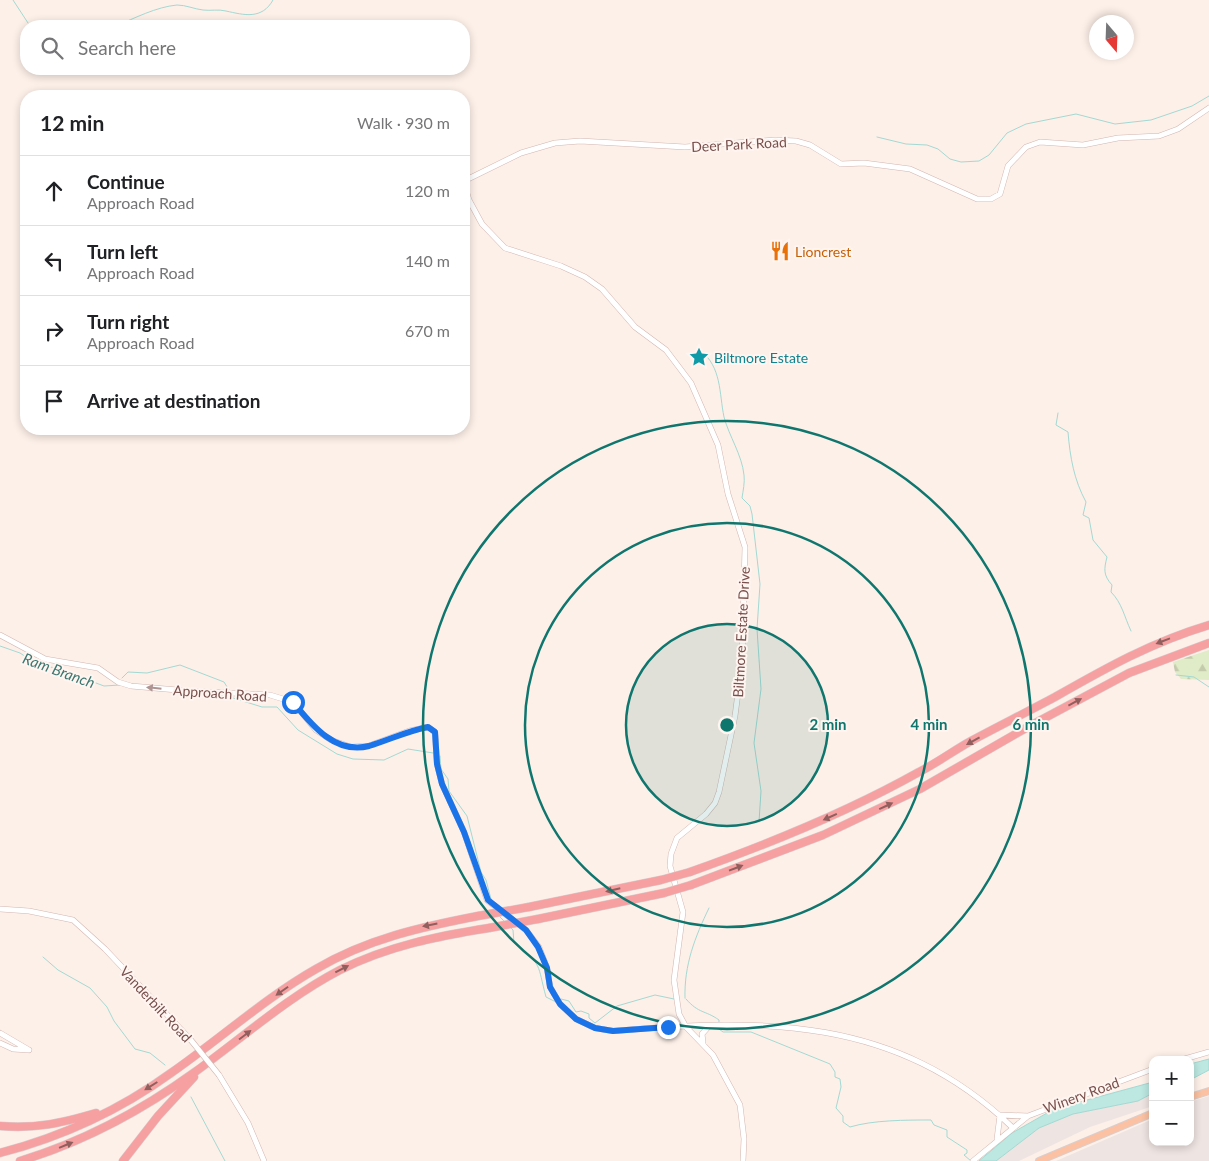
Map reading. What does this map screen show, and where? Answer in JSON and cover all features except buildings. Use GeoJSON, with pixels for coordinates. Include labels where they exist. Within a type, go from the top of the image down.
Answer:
{"type":"FeatureCollection","features":[{"type":"Feature","properties":{"kind":"highway"},"geometry":{"type":"LineString","coordinates":[[0,1153],[52,1136],[112,1109],[171,1074],[285,989],[336,958],[399,933],[661,880],[690,872],[775,842],[847,810],[920,772],[1108,665],[1145,648],[1209,626]]}},
{"type":"Feature","properties":{"kind":"highway"},"geometry":{"type":"LineString","coordinates":[[20,1161],[76,1141],[118,1121],[158,1098],[300,994],[339,970],[403,945],[664,893],[824,835],[920,789],[1026,728],[1130,674],[1209,643]]}},
{"type":"Feature","properties":{"kind":"highway"},"geometry":{"type":"LineString","coordinates":[[122,1161],[158,1116],[206,1064]]}},
{"type":"Feature","properties":{"kind":"highway"},"geometry":{"type":"LineString","coordinates":[[0,1126],[55,1125],[112,1109]]}},
{"type":"Feature","properties":{"kind":"main road"},"geometry":{"type":"LineString","coordinates":[[1194,1096],[1209,1091]]}},
{"type":"Feature","properties":{"kind":"main road"},"geometry":{"type":"LineString","coordinates":[[1039,1161],[1149,1115]]}},
{"type":"Feature","properties":{"kind":"street","name":"Deer Park Road"},"geometry":{"type":"LineString","coordinates":[[470,179],[522,153],[555,143],[580,142],[685,147],[775,140],[796,141],[810,145],[841,164],[864,164],[910,169],[977,199],[991,199],[1000,194],[1008,166],[1026,147],[1040,142],[1083,145],[1118,138],[1159,136],[1178,129],[1209,108]]}},
{"type":"Feature","properties":{"kind":"street","name":"Biltmore Estate Drive"},"geometry":{"type":"LineString","coordinates":[[470,202],[482,224],[505,248],[561,266],[585,277],[602,289],[635,327],[666,350],[691,383],[718,445],[728,494],[745,547],[742,662],[735,716],[715,804],[706,814],[676,838],[671,854],[670,866],[683,912],[674,980],[679,1014],[686,1027],[713,1055],[740,1106],[744,1139],[743,1161]]}},
{"type":"Feature","properties":{"kind":"street","name":"Approach Road"},"geometry":{"type":"LineString","coordinates":[[0,635],[45,659],[98,668],[118,682],[132,686],[189,692],[270,695],[293,702],[316,730],[331,740],[351,747],[368,746],[408,731],[428,727],[435,732],[437,764],[442,784],[464,832],[488,900],[526,930],[538,947],[547,968],[550,987],[560,1004],[576,1019],[595,1028],[613,1031],[686,1027]]}},
{"type":"Feature","properties":{"kind":"street","name":"Vanderbilt Road"},"geometry":{"type":"LineString","coordinates":[[0,909],[29,911],[73,920],[104,949],[190,1039],[219,1075],[248,1122],[264,1161]]}},
{"type":"Feature","properties":{"kind":"street"},"geometry":{"type":"LineString","coordinates":[[686,1027],[737,1024],[786,1025],[828,1032],[868,1042],[929,1066],[980,1099],[1012,1127]]}},
{"type":"Feature","properties":{"kind":"street"},"geometry":{"type":"LineString","coordinates":[[703,1043],[702,1034],[709,1026]]}},
{"type":"Feature","properties":{"kind":"street"},"geometry":{"type":"LineString","coordinates":[[0,1034],[29,1050],[13,1049],[0,1043]]}},
{"type":"Feature","properties":{"kind":"street"},"geometry":{"type":"LineString","coordinates":[[1194,1056],[1209,1052]]}},
{"type":"Feature","properties":{"kind":"street","name":"Winery Road"},"geometry":{"type":"LineString","coordinates":[[974,1160],[1012,1127],[1028,1116],[1149,1071]]}},
{"type":"Feature","properties":{"kind":"street"},"geometry":{"type":"LineString","coordinates":[[1000,1115],[1028,1116]]}},
{"type":"Feature","properties":{"kind":"street"},"geometry":{"type":"LineString","coordinates":[[997,1140],[1000,1115]]}},
{"type":"Feature","properties":{"kind":"shaded area"},"geometry":{"type":"Polygon","coordinates":[[[1149,1095],[1149,1107],[1090,1127],[1019,1161],[996,1161],[1039,1128],[1073,1114],[1125,1104],[1149,1095]]]}},
{"type":"Feature","properties":{"kind":"shaded area"},"geometry":{"type":"Polygon","coordinates":[[[1209,1096],[1209,1161],[1056,1161],[1149,1121],[1149,1146],[1194,1146],[1194,1101],[1209,1096]]]}},
{"type":"Feature","properties":{"kind":"green space"},"geometry":{"type":"Polygon","coordinates":[[[1209,650],[1209,680],[1181,679],[1175,672],[1173,662],[1209,650]]]}},
{"type":"Feature","properties":{"kind":"water"},"geometry":{"type":"Polygon","coordinates":[[[1209,1059],[1209,1070],[1194,1078],[1194,1063],[1209,1059]]]}},
{"type":"Feature","properties":{"kind":"water"},"geometry":{"type":"Polygon","coordinates":[[[1149,1083],[1149,1095],[1138,1101],[1073,1114],[1039,1128],[996,1161],[979,1161],[1012,1133],[1054,1109],[1149,1083]]]}},
{"type":"Feature","properties":{"kind":"waterway"},"geometry":{"type":"LineString","coordinates":[[13,0],[26,20]]}},
{"type":"Feature","properties":{"kind":"waterway"},"geometry":{"type":"LineString","coordinates":[[130,20],[161,8],[177,5],[246,15],[264,11],[273,0]]}},
{"type":"Feature","properties":{"kind":"waterway"},"geometry":{"type":"LineString","coordinates":[[877,137],[906,144],[927,145],[938,149],[950,159],[961,162],[979,161],[989,155],[1007,133],[1026,124],[1076,114],[1115,124],[1151,120],[1192,106],[1209,96]]}},
{"type":"Feature","properties":{"kind":"waterway"},"geometry":{"type":"LineString","coordinates":[[700,350],[707,357],[716,372],[724,417],[743,468],[742,498],[750,506],[752,514],[760,584],[757,629],[761,689],[754,743],[761,791],[759,822]]}},
{"type":"Feature","properties":{"kind":"waterway"},"geometry":{"type":"LineString","coordinates":[[1058,413],[1056,425],[1068,432],[1073,468],[1086,502],[1083,515],[1089,518],[1093,540],[1107,557],[1105,572],[1112,585],[1111,592],[1120,605],[1131,631]]}},
{"type":"Feature","properties":{"kind":"waterway","name":"Ram Branch"},"geometry":{"type":"LineString","coordinates":[[0,646],[20,653],[38,665],[56,668],[104,686],[120,685]]}},
{"type":"Feature","properties":{"kind":"waterway","name":"Ram Branch"},"geometry":{"type":"LineString","coordinates":[[122,678],[128,672],[147,673],[180,665],[224,682],[229,690]]}},
{"type":"Feature","properties":{"kind":"waterway"},"geometry":{"type":"LineString","coordinates":[[1176,675],[1194,677],[1209,687]]}},
{"type":"Feature","properties":{"kind":"waterway","name":"Ram Branch"},"geometry":{"type":"LineString","coordinates":[[230,697],[262,707],[277,707],[298,730],[337,754],[353,759],[384,760],[408,749],[433,753]]}},
{"type":"Feature","properties":{"kind":"waterway","name":"Ram Branch"},"geometry":{"type":"LineString","coordinates":[[440,756],[441,769],[448,779],[449,791],[467,816],[481,872],[486,880],[491,899]]}},
{"type":"Feature","properties":{"kind":"waterway"},"geometry":{"type":"LineString","coordinates":[[685,998],[688,963],[709,908]]}},
{"type":"Feature","properties":{"kind":"waterway","name":"Ram Branch"},"geometry":{"type":"LineString","coordinates":[[499,916],[505,922]]}},
{"type":"Feature","properties":{"kind":"waterway","name":"Ram Branch"},"geometry":{"type":"LineString","coordinates":[[510,927],[513,930],[514,943],[530,956],[538,966],[546,997],[556,1002]]}},
{"type":"Feature","properties":{"kind":"waterway"},"geometry":{"type":"LineString","coordinates":[[43,957],[58,970],[90,988],[107,1007],[114,1021],[135,1049],[150,1053],[165,1065]]}},
{"type":"Feature","properties":{"kind":"waterway","name":"Ram Branch"},"geometry":{"type":"LineString","coordinates":[[561,999],[569,1001],[576,1012],[581,1011],[589,1014],[589,1018],[595,1023],[617,1006],[655,995],[674,999]]}},
{"type":"Feature","properties":{"kind":"waterway","name":"Ram Branch"},"geometry":{"type":"LineString","coordinates":[[686,999],[698,1010],[714,1017],[719,1022]]}},
{"type":"Feature","properties":{"kind":"waterway","name":"Ram Branch"},"geometry":{"type":"LineString","coordinates":[[719,1029],[723,1032],[751,1032],[830,1064],[835,1072],[835,1077],[840,1079],[841,1087],[836,1108],[843,1116],[843,1122],[850,1127],[900,1120],[931,1120],[934,1125],[947,1130],[947,1137],[967,1150],[967,1153],[964,1155],[971,1161]]}},
{"type":"Feature","properties":{"kind":"waterway"},"geometry":{"type":"LineString","coordinates":[[191,1097],[225,1161]]}},
{"type":"Feature","properties":{"kind":"place","name":"Lioncrest"},"geometry":{"type":"Point","coordinates":[780,251]}},
{"type":"Feature","properties":{"kind":"place","name":"Biltmore Estate"},"geometry":{"type":"Point","coordinates":[699,357]}},
{"type":"Feature","properties":{"kind":"route"},"geometry":{"type":"LineString","coordinates":[[293,702],[316,730],[331,740],[351,747],[368,746],[408,731],[428,727],[435,732],[437,764],[442,784],[464,832],[488,900],[526,930],[538,947],[547,968],[550,987],[560,1004],[576,1019],[595,1028],[613,1031],[668,1027]]}}]}
